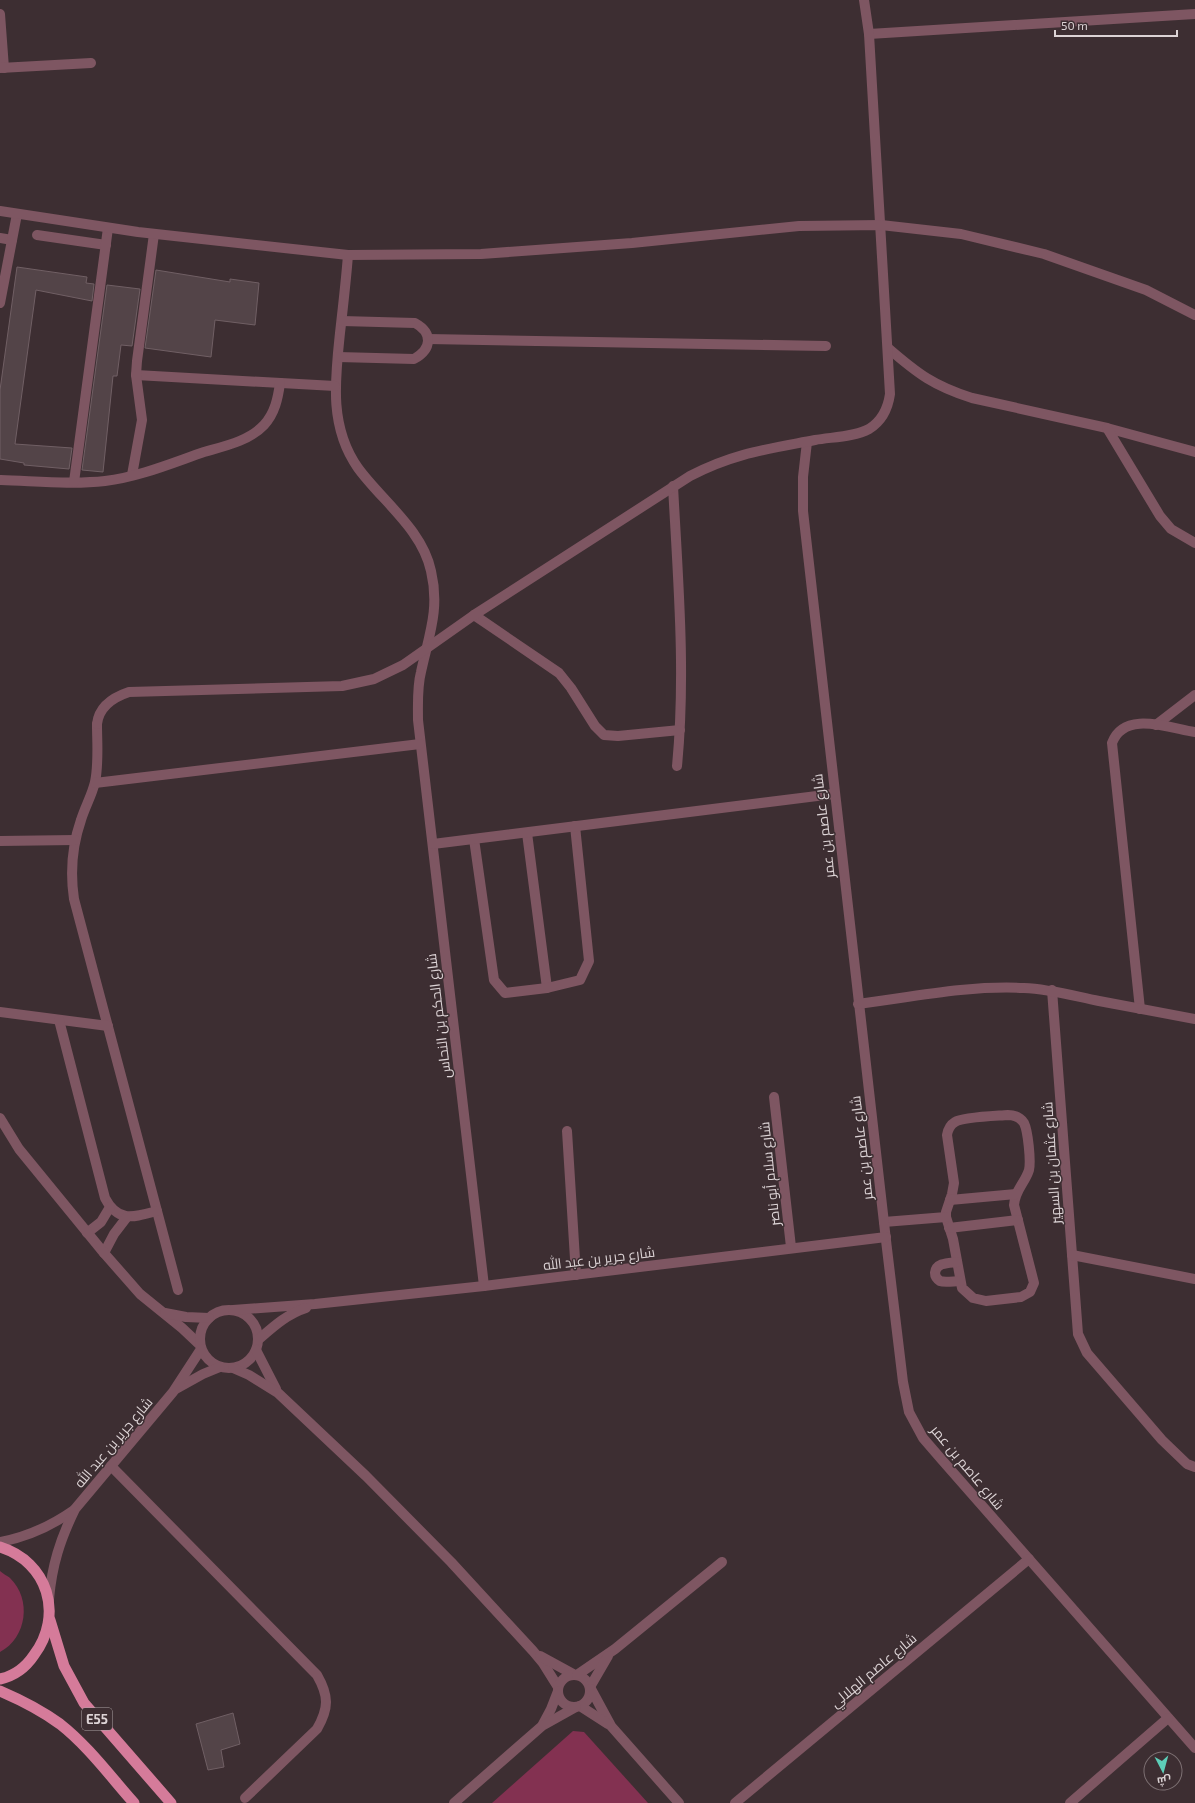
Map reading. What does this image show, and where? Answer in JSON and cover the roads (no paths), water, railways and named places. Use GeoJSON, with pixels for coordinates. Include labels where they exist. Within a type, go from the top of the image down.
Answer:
{"type":"FeatureCollection","features":[{"type":"Feature","properties":{"kind":"highway"},"geometry":{"type":"LineString","coordinates":[[0,1547],[12,1550],[29,1563],[42,1580],[49,1600],[50,1620],[43,1644],[28,1664],[8,1677],[0,1679]]}},
{"type":"Feature","properties":{"kind":"highway","name":"E55"},"geometry":{"type":"LineString","coordinates":[[50,1620],[64,1666],[84,1703],[170,1803]]}},
{"type":"Feature","properties":{"kind":"highway","name":"E55"},"geometry":{"type":"LineString","coordinates":[[0,1691],[42,1712],[60,1724],[80,1742],[134,1803]]}},
{"type":"Feature","properties":{"kind":"street"},"geometry":{"type":"LineString","coordinates":[[178,1290],[74,899],[72,867],[75,840],[95,783],[97,769],[98,718],[107,704],[113,699],[129,692],[342,686],[374,679],[389,673],[474,615],[690,476],[722,460],[757,450],[852,434],[869,429],[881,419],[888,407],[890,394],[869,34],[864,0]]}},
{"type":"Feature","properties":{"kind":"street"},"geometry":{"type":"LineString","coordinates":[[0,14],[2,68],[91,63]]}},
{"type":"Feature","properties":{"kind":"street"},"geometry":{"type":"LineString","coordinates":[[869,34],[1195,14]]}},
{"type":"Feature","properties":{"kind":"street"},"geometry":{"type":"LineString","coordinates":[[0,211],[154,234],[348,255],[481,254],[632,243],[799,226],[880,225],[961,234],[1044,254],[1146,290],[1195,314]]}},
{"type":"Feature","properties":{"kind":"street"},"geometry":{"type":"LineString","coordinates":[[0,303],[17,214]]}},
{"type":"Feature","properties":{"kind":"street"},"geometry":{"type":"LineString","coordinates":[[74,482],[108,228]]}},
{"type":"Feature","properties":{"kind":"street"},"geometry":{"type":"LineString","coordinates":[[132,475],[142,420],[136,375],[154,234]]}},
{"type":"Feature","properties":{"kind":"street"},"geometry":{"type":"LineString","coordinates":[[37,235],[106,245]]}},
{"type":"Feature","properties":{"kind":"street"},"geometry":{"type":"LineString","coordinates":[[0,238],[12,240]]}},
{"type":"Feature","properties":{"kind":"street","name":"شارع الحكم بن النحاس"},"geometry":{"type":"LineString","coordinates":[[348,255],[335,386],[336,413],[339,428],[351,456],[359,468],[418,539],[431,569],[436,602],[434,618],[420,673],[418,696],[420,744],[484,1286]]}},
{"type":"Feature","properties":{"kind":"street"},"geometry":{"type":"LineString","coordinates":[[338,357],[414,359],[424,351],[428,340],[422,327],[415,323],[342,321]]}},
{"type":"Feature","properties":{"kind":"street"},"geometry":{"type":"LineString","coordinates":[[428,340],[826,346]]}},
{"type":"Feature","properties":{"kind":"street"},"geometry":{"type":"LineString","coordinates":[[888,348],[913,370],[934,384],[952,392],[972,398],[1107,428],[1195,452]]}},
{"type":"Feature","properties":{"kind":"street"},"geometry":{"type":"LineString","coordinates":[[136,375],[335,386]]}},
{"type":"Feature","properties":{"kind":"street"},"geometry":{"type":"LineString","coordinates":[[1,480],[74,482],[105,481],[132,475],[247,438],[265,424],[271,416],[276,406],[280,382]]}},
{"type":"Feature","properties":{"kind":"street"},"geometry":{"type":"LineString","coordinates":[[1107,428],[1160,516],[1171,529],[1195,543]]}},
{"type":"Feature","properties":{"kind":"street","name":"شارع عاصم بن عمر"},"geometry":{"type":"LineString","coordinates":[[808,442],[803,477],[803,512],[833,794],[903,1382],[909,1412],[923,1438],[1195,1748]]}},
{"type":"Feature","properties":{"kind":"street"},"geometry":{"type":"LineString","coordinates":[[673,486],[682,675],[677,766]]}},
{"type":"Feature","properties":{"kind":"street"},"geometry":{"type":"LineString","coordinates":[[474,615],[559,673],[566,680],[594,726],[604,735],[618,736],[680,730]]}},
{"type":"Feature","properties":{"kind":"street"},"geometry":{"type":"LineString","coordinates":[[1156,725],[1195,695]]}},
{"type":"Feature","properties":{"kind":"street"},"geometry":{"type":"LineString","coordinates":[[1140,1009],[1112,743],[1117,732],[1130,724],[1138,723],[1156,725],[1195,732]]}},
{"type":"Feature","properties":{"kind":"street"},"geometry":{"type":"LineString","coordinates":[[95,783],[420,744]]}},
{"type":"Feature","properties":{"kind":"street"},"geometry":{"type":"LineString","coordinates":[[433,844],[833,794]]}},
{"type":"Feature","properties":{"kind":"street"},"geometry":{"type":"LineString","coordinates":[[474,839],[494,980],[505,993],[546,988],[580,980],[589,961],[575,826]]}},
{"type":"Feature","properties":{"kind":"street"},"geometry":{"type":"LineString","coordinates":[[527,833],[546,988]]}},
{"type":"Feature","properties":{"kind":"street"},"geometry":{"type":"LineString","coordinates":[[0,841],[75,840]]}},
{"type":"Feature","properties":{"kind":"street"},"geometry":{"type":"LineString","coordinates":[[858,1004],[995,988],[1052,990],[1195,1019]]}},
{"type":"Feature","properties":{"kind":"street","name":"شارع عثمان بن السهير"},"geometry":{"type":"LineString","coordinates":[[1052,990],[1078,1334],[1086,1353],[1162,1440],[1187,1464],[1195,1468]]}},
{"type":"Feature","properties":{"kind":"street"},"geometry":{"type":"LineString","coordinates":[[0,1012],[108,1026]]}},
{"type":"Feature","properties":{"kind":"street"},"geometry":{"type":"LineString","coordinates":[[59,1020],[105,1198],[110,1207],[118,1214],[128,1217],[157,1211]]}},
{"type":"Feature","properties":{"kind":"street","name":"شارع سلام أبو ناصر"},"geometry":{"type":"LineString","coordinates":[[774,1097],[791,1247]]}},
{"type":"Feature","properties":{"kind":"street"},"geometry":{"type":"LineString","coordinates":[[1008,1114],[1017,1117],[1024,1123],[1030,1160],[1026,1177],[1016,1194],[1014,1205],[1034,1278],[1034,1283],[1030,1292],[1022,1297],[979,1300],[967,1294],[960,1281],[953,1239],[946,1217],[954,1183],[947,1135],[950,1125],[959,1120],[1008,1114]]}},
{"type":"Feature","properties":{"kind":"street"},"geometry":{"type":"LineString","coordinates":[[0,1118],[19,1149],[87,1233],[140,1294],[164,1313],[200,1347],[205,1357],[220,1367],[233,1368],[259,1380],[278,1393],[366,1476],[446,1557],[533,1651],[543,1663],[558,1689],[559,1698],[564,1703],[570,1706],[578,1706],[611,1726]]}},
{"type":"Feature","properties":{"kind":"street"},"geometry":{"type":"LineString","coordinates":[[567,1131],[576,1275]]}},
{"type":"Feature","properties":{"kind":"street"},"geometry":{"type":"LineString","coordinates":[[950,1200],[1016,1194]]}},
{"type":"Feature","properties":{"kind":"street"},"geometry":{"type":"LineString","coordinates":[[87,1233],[101,1222],[110,1207]]}},
{"type":"Feature","properties":{"kind":"street"},"geometry":{"type":"LineString","coordinates":[[104,1253],[114,1234],[128,1217]]}},
{"type":"Feature","properties":{"kind":"street"},"geometry":{"type":"LineString","coordinates":[[884,1222],[946,1217]]}},
{"type":"Feature","properties":{"kind":"street"},"geometry":{"type":"LineString","coordinates":[[949,1228],[1018,1220]]}},
{"type":"Feature","properties":{"kind":"street","name":"شارع جرير بن عبد الله"},"geometry":{"type":"LineString","coordinates":[[233,1310],[316,1304],[484,1286],[791,1247],[886,1237]]}},
{"type":"Feature","properties":{"kind":"street"},"geometry":{"type":"LineString","coordinates":[[1072,1256],[1195,1278]]}},
{"type":"Feature","properties":{"kind":"street"},"geometry":{"type":"LineString","coordinates":[[957,1262],[939,1265],[935,1275],[943,1282],[960,1281]]}},
{"type":"Feature","properties":{"kind":"street","name":"شارع جرير بن عبد الله"},"geometry":{"type":"LineString","coordinates":[[257,1345],[281,1320],[297,1310],[316,1304]]}},
{"type":"Feature","properties":{"kind":"street"},"geometry":{"type":"LineString","coordinates":[[200,1347],[200,1330],[209,1318],[216,1313],[233,1310],[243,1314],[251,1320],[256,1329],[257,1345],[278,1393]]}},
{"type":"Feature","properties":{"kind":"street"},"geometry":{"type":"LineString","coordinates":[[164,1313],[186,1317],[209,1318]]}},
{"type":"Feature","properties":{"kind":"street"},"geometry":{"type":"LineString","coordinates":[[233,1368],[243,1365],[251,1359],[257,1345]]}},
{"type":"Feature","properties":{"kind":"street","name":"شارع جرير بن عبد الله"},"geometry":{"type":"LineString","coordinates":[[49,1600],[51,1576],[56,1553],[64,1530],[75,1509],[172,1392],[200,1347]]}},
{"type":"Feature","properties":{"kind":"street","name":"شارع جرير بن عبد الله"},"geometry":{"type":"LineString","coordinates":[[172,1392],[203,1374],[220,1367]]}},
{"type":"Feature","properties":{"kind":"street"},"geometry":{"type":"LineString","coordinates":[[111,1466],[317,1675],[324,1688],[327,1702],[324,1716],[317,1728],[245,1798]]}},
{"type":"Feature","properties":{"kind":"street","name":"شارع جرير بن عبد الله"},"geometry":{"type":"LineString","coordinates":[[0,1542],[36,1532],[57,1522],[75,1509]]}},
{"type":"Feature","properties":{"kind":"street","name":"شارع عاصم الهلالي"},"geometry":{"type":"LineString","coordinates":[[735,1803],[1029,1559]]}},
{"type":"Feature","properties":{"kind":"street"},"geometry":{"type":"LineString","coordinates":[[542,1726],[552,1709],[558,1689],[564,1678],[575,1674],[614,1649],[722,1562]]}},
{"type":"Feature","properties":{"kind":"street"},"geometry":{"type":"LineString","coordinates":[[454,1803],[542,1726],[588,1699],[590,1688],[606,1659],[614,1649]]}},
{"type":"Feature","properties":{"kind":"street"},"geometry":{"type":"LineString","coordinates":[[533,1651],[585,1679],[611,1726],[680,1803]]}},
{"type":"Feature","properties":{"kind":"street"},"geometry":{"type":"LineString","coordinates":[[1070,1803],[1168,1718]]}}]}
